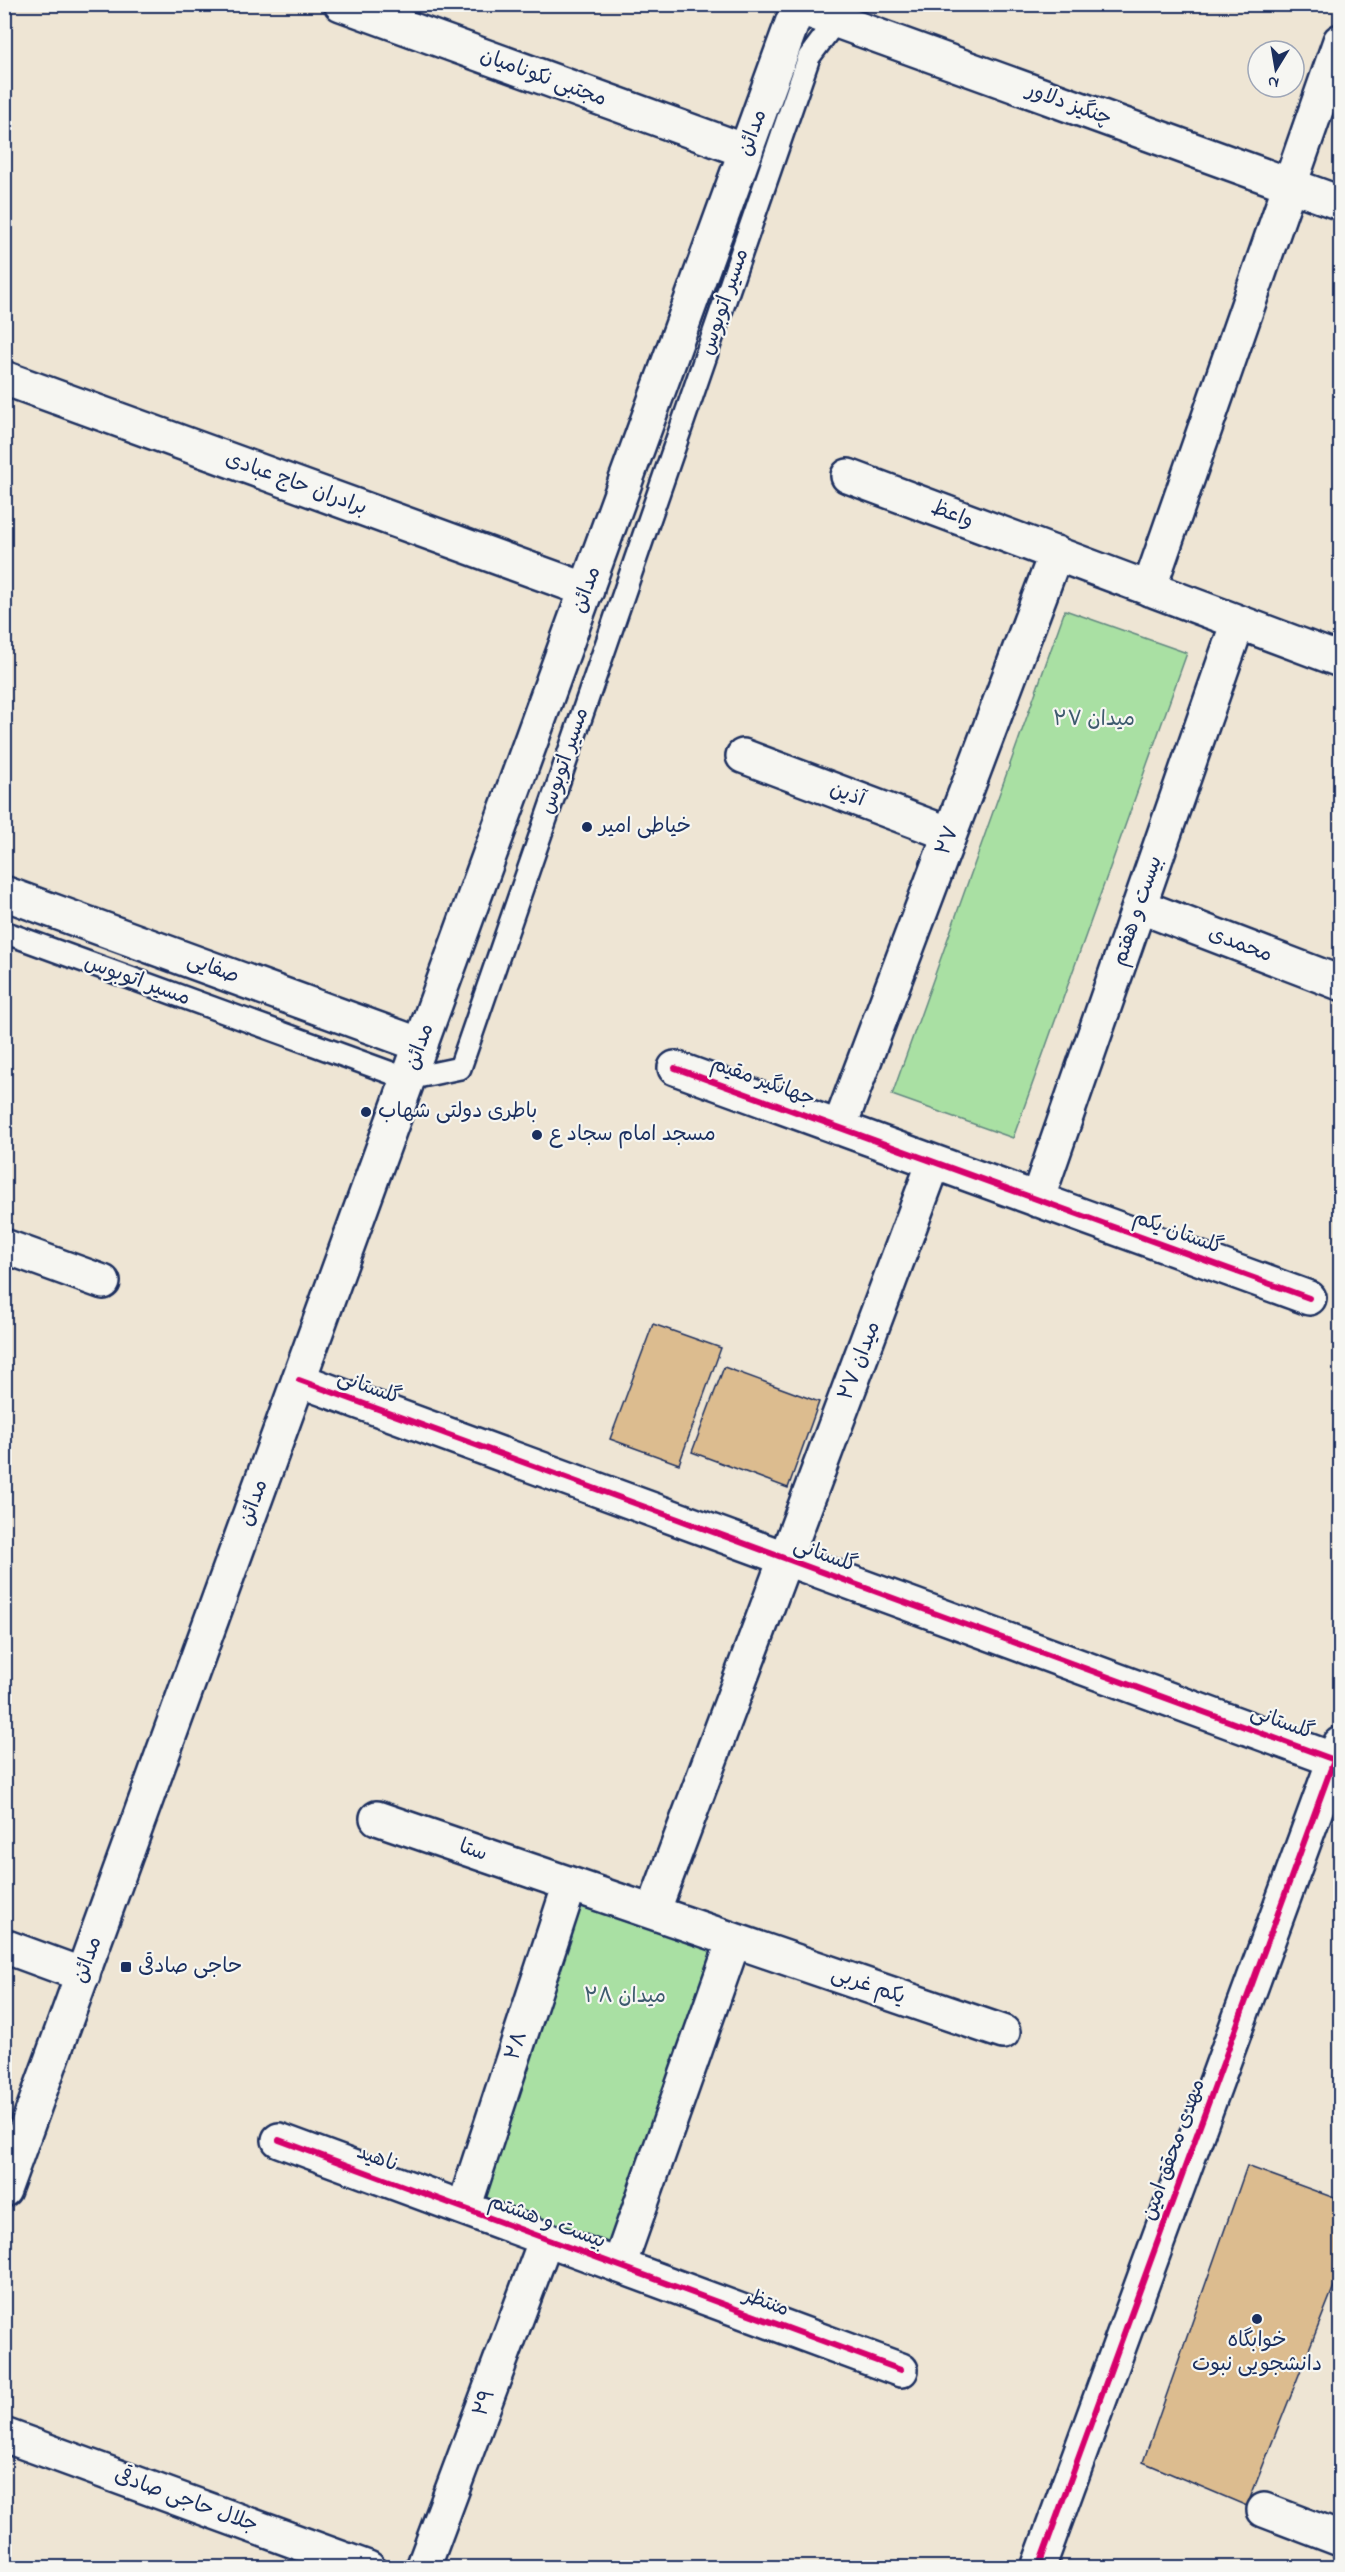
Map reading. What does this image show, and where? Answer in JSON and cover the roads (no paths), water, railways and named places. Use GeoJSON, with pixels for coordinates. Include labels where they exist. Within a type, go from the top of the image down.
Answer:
{"type":"FeatureCollection","features":[{"type":"Feature","properties":{"kind":"street","name":"مجتبی نکونامیان"},"geometry":{"type":"LineString","coordinates":[[341,4],[746,151]]}},
{"type":"Feature","properties":{"kind":"street","name":"مدائن"},"geometry":{"type":"LineString","coordinates":[[4,2190],[799,6]]}},
{"type":"Feature","properties":{"kind":"street","name":"چنگیز دلاور"},"geometry":{"type":"LineString","coordinates":[[799,6],[839,13],[1341,204]]}},
{"type":"Feature","properties":{"kind":"street"},"geometry":{"type":"LineString","coordinates":[[1149,589],[1341,41]]}},
{"type":"Feature","properties":{"kind":"street","name":"برادران حاج عبادی"},"geometry":{"type":"LineString","coordinates":[[4,378],[587,590]]}},
{"type":"Feature","properties":{"kind":"street","name":"واعظ"},"geometry":{"type":"LineString","coordinates":[[848,476],[1341,660]]}},
{"type":"Feature","properties":{"kind":"street","name":"۲۷"},"geometry":{"type":"LineString","coordinates":[[839,1128],[1056,554]]}},
{"type":"Feature","properties":{"kind":"street","name":"بیست و هفتم"},"geometry":{"type":"LineString","coordinates":[[1037,1200],[1238,622]]}},
{"type":"Feature","properties":{"kind":"street","name":"آذین"},"geometry":{"type":"LineString","coordinates":[[743,756],[950,834]]}},
{"type":"Feature","properties":{"kind":"street","name":"صفایی"},"geometry":{"type":"LineString","coordinates":[[4,893],[421,1046]]}},
{"type":"Feature","properties":{"kind":"street","name":"محمدی"},"geometry":{"type":"LineString","coordinates":[[1139,906],[1341,983]]}},
{"type":"Feature","properties":{"kind":"street","name":"جهانگیر مقیم"},"geometry":{"type":"LineString","coordinates":[[675,1068],[934,1162]]}},
{"type":"Feature","properties":{"kind":"street","name":"گلستان یکم"},"geometry":{"type":"LineString","coordinates":[[934,1162],[1309,1298]]}},
{"type":"Feature","properties":{"kind":"street","name":"میدان ۲۷"},"geometry":{"type":"LineString","coordinates":[[785,1559],[934,1162]]}},
{"type":"Feature","properties":{"kind":"street"},"geometry":{"type":"LineString","coordinates":[[4,1246],[103,1282]]}},
{"type":"Feature","properties":{"kind":"street","name":"گلستانی"},"geometry":{"type":"LineString","coordinates":[[299,1380],[785,1559],[1339,1756]]}},
{"type":"Feature","properties":{"kind":"street"},"geometry":{"type":"LineString","coordinates":[[653,1912],[785,1559]]}},
{"type":"Feature","properties":{"kind":"street","name":"مهدی محقق امین"},"geometry":{"type":"LineString","coordinates":[[1038,2568],[1339,1756]]}},
{"type":"Feature","properties":{"kind":"street","name":"ستا"},"geometry":{"type":"LineString","coordinates":[[376,1818],[570,1884]]}},
{"type":"Feature","properties":{"kind":"street"},"geometry":{"type":"LineString","coordinates":[[570,1884],[734,1940]]}},
{"type":"Feature","properties":{"kind":"street","name":"۲۸"},"geometry":{"type":"LineString","coordinates":[[464,2208],[570,1884]]}},
{"type":"Feature","properties":{"kind":"street","name":"بیست و هشتم"},"geometry":{"type":"LineString","coordinates":[[464,2208],[619,2266],[734,1940]]}},
{"type":"Feature","properties":{"kind":"street","name":"یکم غربی"},"geometry":{"type":"LineString","coordinates":[[734,1940],[1003,2032]]}},
{"type":"Feature","properties":{"kind":"street"},"geometry":{"type":"LineString","coordinates":[[4,1946],[83,1975]]}},
{"type":"Feature","properties":{"kind":"street","name":"ناهید"},"geometry":{"type":"LineString","coordinates":[[279,2140],[464,2208]]}},
{"type":"Feature","properties":{"kind":"street","name":"۲۹"},"geometry":{"type":"LineString","coordinates":[[423,2568],[546,2239]]}},
{"type":"Feature","properties":{"kind":"street","name":"منتظر"},"geometry":{"type":"LineString","coordinates":[[619,2266],[901,2370]]}},
{"type":"Feature","properties":{"kind":"street","name":"جلال حاجی صادقی"},"geometry":{"type":"LineString","coordinates":[[4,2434],[369,2568]]}},
{"type":"Feature","properties":{"kind":"street"},"geometry":{"type":"LineString","coordinates":[[1264,2510],[1341,2539]]}},
{"type":"Feature","properties":{"kind":"lane","name":"مسیر اتوبوس"},"geometry":{"type":"LineString","coordinates":[[4,933],[408,1079],[460,1068],[809,57],[839,13]]}},
{"type":"Feature","properties":{"kind":"place","name":"خیاطی امیر"},"geometry":{"type":"Point","coordinates":[587,827]}},
{"type":"Feature","properties":{"kind":"place","name":"باطری دولتی شهاب"},"geometry":{"type":"Point","coordinates":[366,1112]}},
{"type":"Feature","properties":{"kind":"place","name":"مسجد امام سجاد ع"},"geometry":{"type":"Point","coordinates":[537,1135]}},
{"type":"Feature","properties":{"kind":"place","name":"حاجی صادقی"},"geometry":{"type":"Point","coordinates":[126,1967]}},
{"type":"Feature","properties":{"kind":"place","name":"خوابگاه دانشجویی نبوت"},"geometry":{"type":"Point","coordinates":[1257,2319]}},
{"type":"Feature","properties":{"kind":"park label","name":"میدان ۲۸"},"geometry":{"type":"Point","coordinates":[625,1997]}}]}
